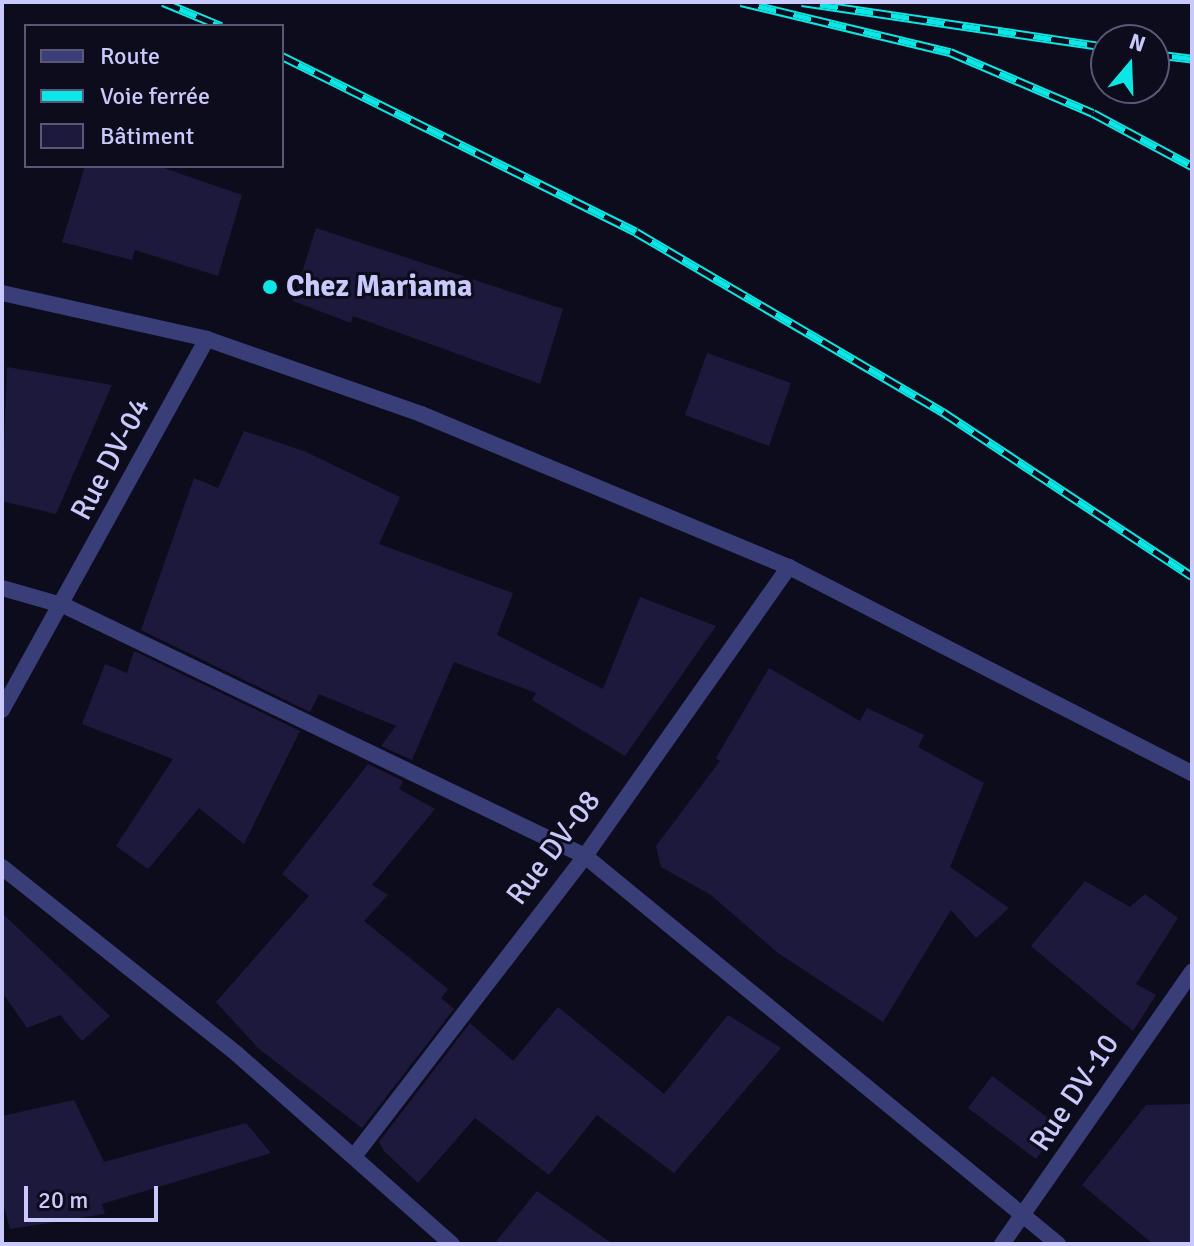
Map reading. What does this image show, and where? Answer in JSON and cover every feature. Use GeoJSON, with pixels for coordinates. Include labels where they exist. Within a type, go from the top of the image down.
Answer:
{"type":"FeatureCollection","features":[{"type":"Feature","properties":{"kind":"street"},"geometry":{"type":"LineString","coordinates":[[2,293],[207,339],[421,414],[789,567],[1192,773]]}},
{"type":"Feature","properties":{"kind":"street","name":"Rue DV-04"},"geometry":{"type":"LineString","coordinates":[[2,710],[65,606],[207,339]]}},
{"type":"Feature","properties":{"kind":"street","name":"Rue DV-08"},"geometry":{"type":"LineString","coordinates":[[355,1155],[585,856],[789,567]]}},
{"type":"Feature","properties":{"kind":"street"},"geometry":{"type":"LineString","coordinates":[[2,588],[65,606],[585,856],[1058,1244]]}},
{"type":"Feature","properties":{"kind":"street"},"geometry":{"type":"LineString","coordinates":[[2,867],[355,1155],[452,1244]]}},
{"type":"Feature","properties":{"kind":"street","name":"Rue DV-10"},"geometry":{"type":"LineString","coordinates":[[1002,1244],[1025,1217],[1192,972]]}},
{"type":"Feature","properties":{"kind":"building"},"geometry":{"type":"Polygon","coordinates":[[[84,168],[164,168],[242,195],[218,276],[135,250],[132,260],[62,242],[84,168]]]}},
{"type":"Feature","properties":{"kind":"building"},"geometry":{"type":"Polygon","coordinates":[[[316,228],[563,309],[540,384],[353,316],[351,323],[293,301],[316,228]]]}},
{"type":"Feature","properties":{"kind":"building"},"geometry":{"type":"Polygon","coordinates":[[[707,353],[791,383],[769,446],[685,415],[707,353]]]}},
{"type":"Feature","properties":{"kind":"building"},"geometry":{"type":"Polygon","coordinates":[[[7,367],[112,385],[56,514],[2,501],[7,367]]]}},
{"type":"Feature","properties":{"kind":"building"},"geometry":{"type":"Polygon","coordinates":[[[244,431],[304,451],[400,497],[379,544],[513,593],[497,635],[603,689],[640,597],[716,626],[625,756],[532,700],[536,693],[454,662],[412,760],[381,746],[396,726],[319,694],[310,712],[141,630],[194,478],[218,488],[244,431]]]}},
{"type":"Feature","properties":{"kind":"building"},"geometry":{"type":"Polygon","coordinates":[[[134,651],[300,731],[244,844],[199,808],[148,869],[116,846],[173,759],[82,724],[105,664],[127,673],[134,651]]]}},
{"type":"Feature","properties":{"kind":"building"},"geometry":{"type":"Polygon","coordinates":[[[769,668],[860,721],[867,708],[924,735],[918,747],[984,783],[950,867],[1009,908],[976,938],[951,910],[883,1022],[778,953],[711,895],[661,867],[656,846],[720,761],[716,758],[769,668]]]}},
{"type":"Feature","properties":{"kind":"building"},"geometry":{"type":"Polygon","coordinates":[[[368,764],[403,781],[399,789],[435,809],[372,885],[388,895],[364,921],[448,989],[441,998],[454,1009],[362,1128],[259,1049],[216,1002],[309,896],[282,874],[368,764]]]}},
{"type":"Feature","properties":{"kind":"building"},"geometry":{"type":"Polygon","coordinates":[[[1085,881],[1130,907],[1145,894],[1178,918],[1136,984],[1156,995],[1133,1031],[1031,946],[1085,881]]]}},
{"type":"Feature","properties":{"kind":"building"},"geometry":{"type":"Polygon","coordinates":[[[2,913],[110,1016],[82,1041],[60,1015],[27,1028],[2,992],[2,913]]]}},
{"type":"Feature","properties":{"kind":"building"},"geometry":{"type":"Polygon","coordinates":[[[558,1007],[664,1094],[728,1015],[781,1048],[674,1173],[597,1115],[549,1175],[475,1118],[418,1183],[384,1151],[379,1142],[470,1023],[513,1061],[558,1007]]]}},
{"type":"Feature","properties":{"kind":"building"},"geometry":{"type":"Polygon","coordinates":[[[992,1076],[1060,1127],[1036,1159],[968,1108],[992,1076]]]}},
{"type":"Feature","properties":{"kind":"building"},"geometry":{"type":"Polygon","coordinates":[[[74,1100],[104,1162],[246,1123],[271,1153],[102,1204],[105,1214],[10,1229],[2,1199],[2,1116],[74,1100]]]}},
{"type":"Feature","properties":{"kind":"building"},"geometry":{"type":"Polygon","coordinates":[[[1192,1104],[1192,1244],[1153,1244],[1082,1185],[1146,1105],[1192,1104]]]}},
{"type":"Feature","properties":{"kind":"building"},"geometry":{"type":"Polygon","coordinates":[[[537,1191],[613,1244],[494,1244],[537,1191]]]}},
{"type":"Feature","properties":{"kind":"railway"},"geometry":{"type":"LineString","coordinates":[[163,2],[216,24]]}},
{"type":"Feature","properties":{"kind":"railway"},"geometry":{"type":"LineString","coordinates":[[741,2],[950,52],[1093,113],[1192,166]]}},
{"type":"Feature","properties":{"kind":"railway"},"geometry":{"type":"LineString","coordinates":[[802,2],[1090,45]]}},
{"type":"Feature","properties":{"kind":"railway"},"geometry":{"type":"LineString","coordinates":[[1170,56],[1192,59]]}},
{"type":"Feature","properties":{"kind":"railway"},"geometry":{"type":"LineString","coordinates":[[284,57],[636,232],[943,412],[1192,576]]}},
{"type":"Feature","properties":{"kind":"place","name":"Chez Mariama"},"geometry":{"type":"Point","coordinates":[270,287]}}]}
